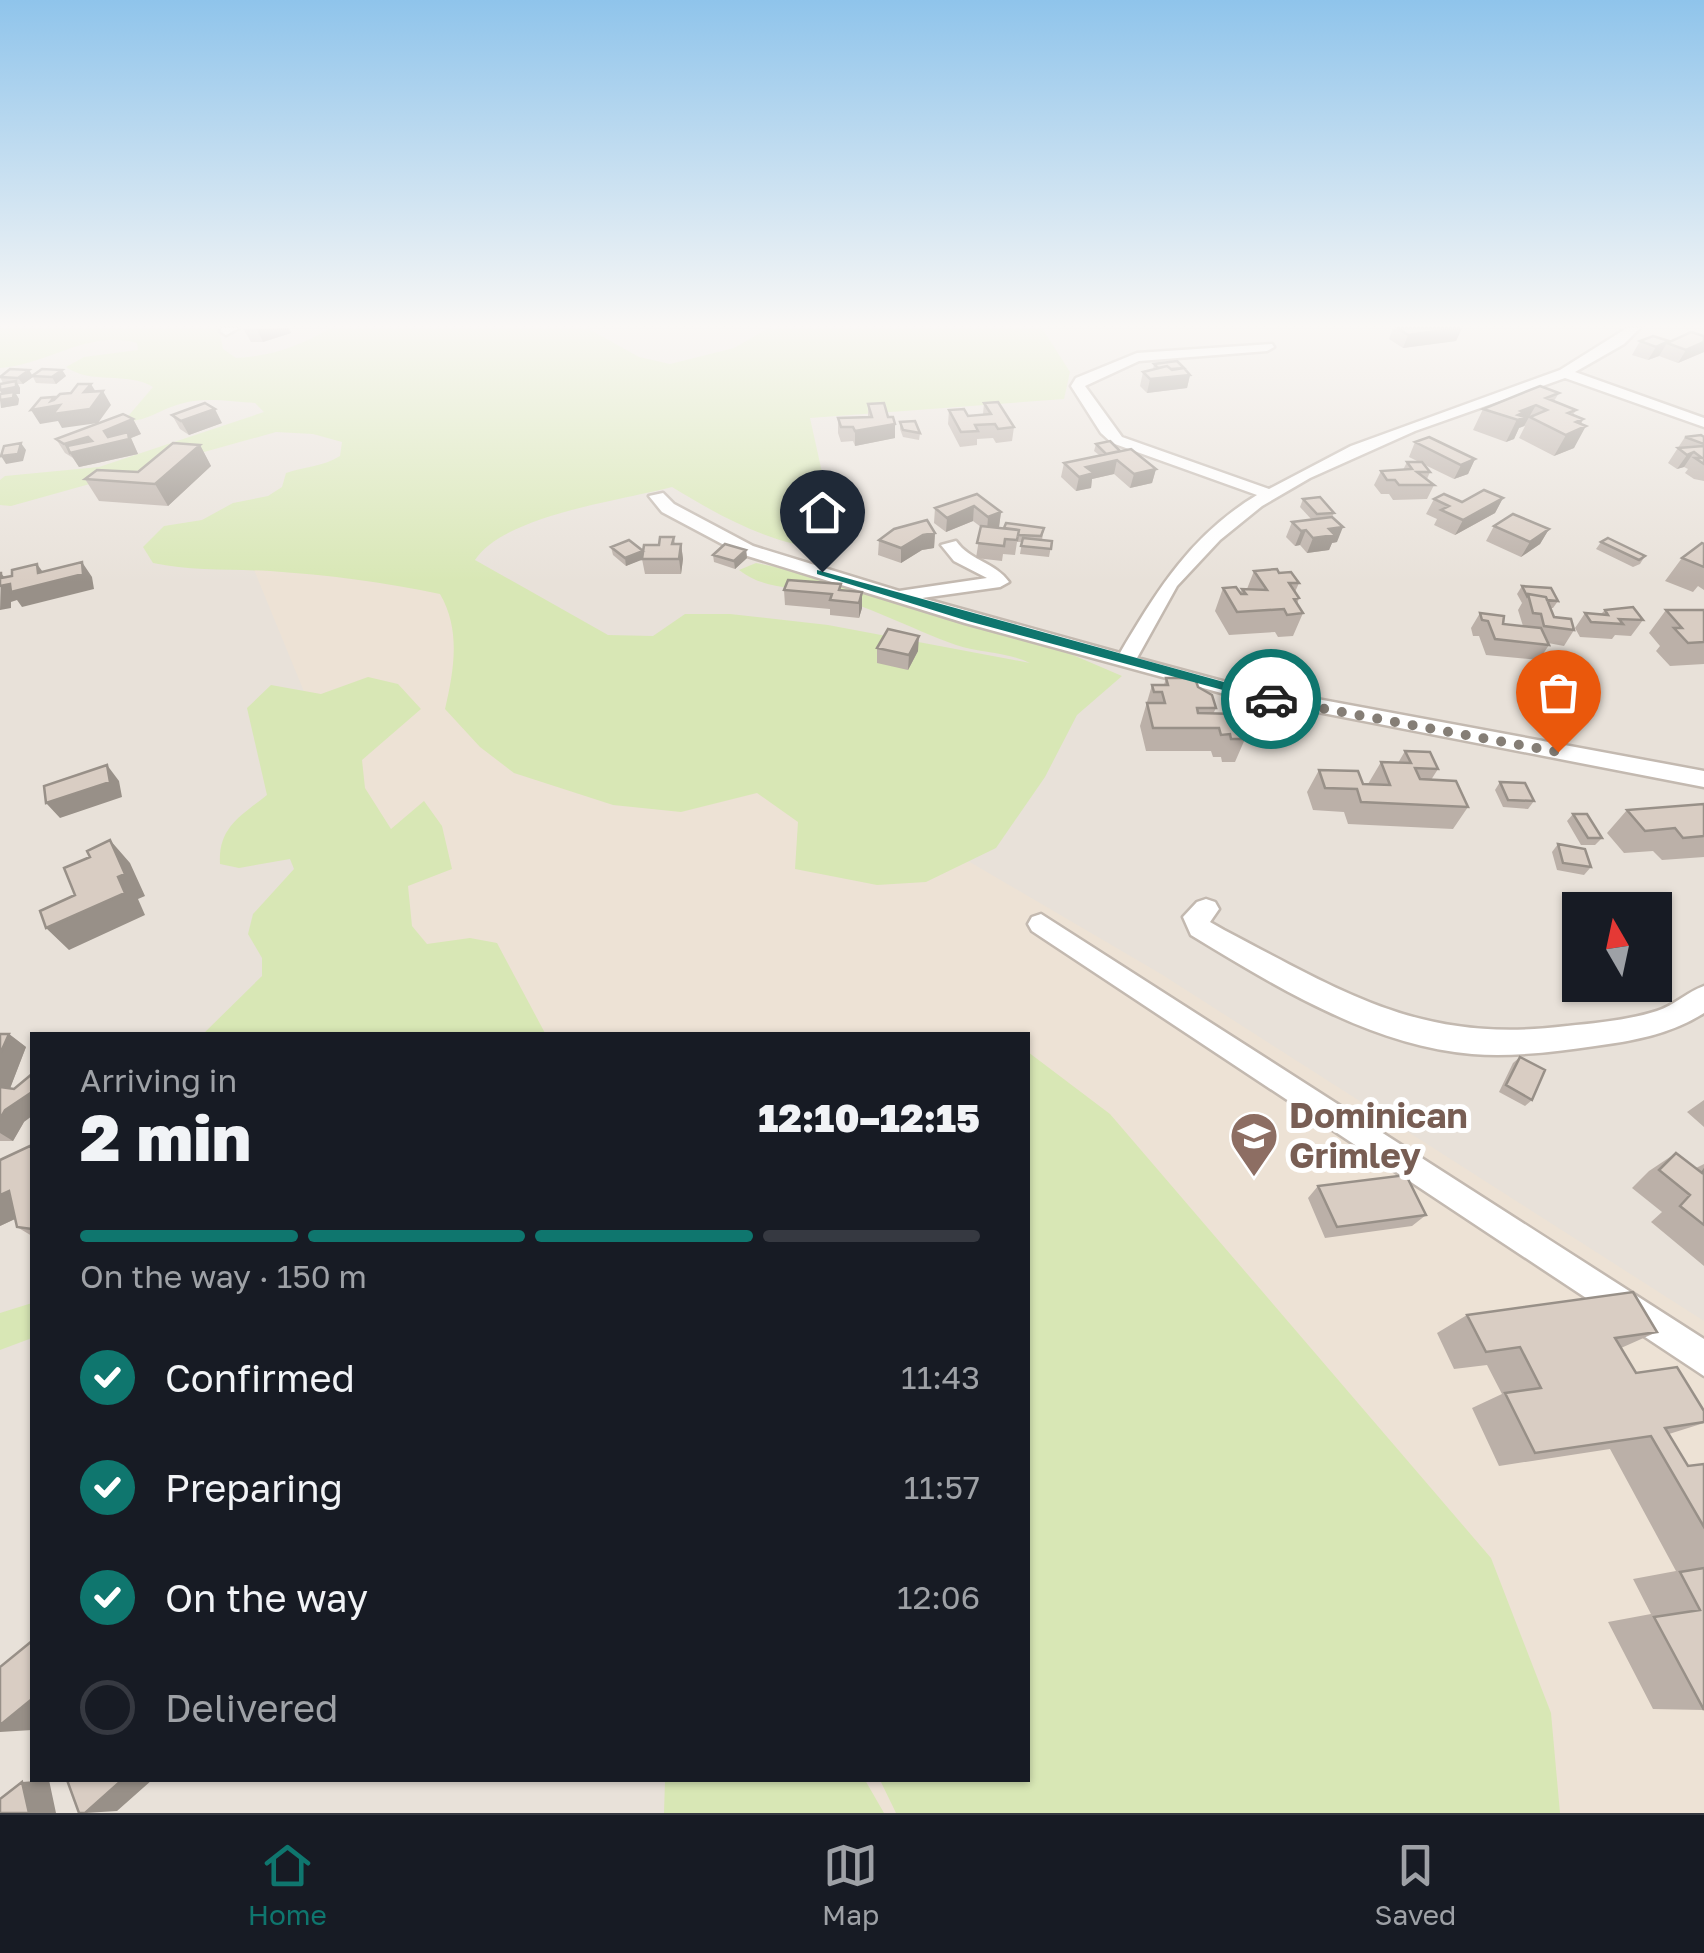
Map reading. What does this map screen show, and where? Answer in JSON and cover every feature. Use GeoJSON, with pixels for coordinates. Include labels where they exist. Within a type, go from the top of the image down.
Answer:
{"type":"FeatureCollection","features":[{"type":"Feature","properties":{"kind":"street"},"geometry":{"type":"LineString","coordinates":[[1095,413],[1106,430],[1122,443],[1270,494]]}},
{"type":"Feature","properties":{"kind":"street"},"geometry":{"type":"LineString","coordinates":[[1126,660],[1177,573],[1212,539],[1270,494],[1378,442],[1458,413]]}},
{"type":"Feature","properties":{"kind":"street"},"geometry":{"type":"LineString","coordinates":[[1673,413],[1704,424]]}},
{"type":"Feature","properties":{"kind":"street"},"geometry":{"type":"LineString","coordinates":[[657,496],[668,508],[747,550],[1265,698],[1704,779]]}},
{"type":"Feature","properties":{"kind":"street"},"geometry":{"type":"LineString","coordinates":[[896,595],[1000,582],[987,568],[958,557],[950,545]]}},
{"type":"Feature","properties":{"kind":"street"},"geometry":{"type":"LineString","coordinates":[[1206,909],[1196,917],[1200,928],[1214,937],[1383,1022],[1427,1036],[1486,1044],[1542,1043],[1634,1029],[1696,1005],[1704,997]]}},
{"type":"Feature","properties":{"kind":"street"},"geometry":{"type":"LineString","coordinates":[[1041,924],[1704,1359]]}},
{"type":"Feature","properties":{"kind":"shaded area"},"geometry":{"type":"Polygon","coordinates":[[[0,413],[1704,413],[1704,1813],[0,1813],[0,413]]]}},
{"type":"Feature","properties":{"kind":"shaded area","name":"Dominican Grimley"},"geometry":{"type":"Polygon","coordinates":[[[241,538],[471,570],[1161,974],[1704,1321],[1704,1813],[814,1813],[799,1782],[1030,1782],[1030,1032],[444,1032],[241,538]]]}},
{"type":"Feature","properties":{"kind":"green space"},"geometry":{"type":"Polygon","coordinates":[[[131,413],[157,413],[141,419],[124,421],[131,413]]]}},
{"type":"Feature","properties":{"kind":"green space"},"geometry":{"type":"Polygon","coordinates":[[[262,413],[882,413],[810,418],[825,486],[820,516],[821,549],[761,534],[672,487],[537,521],[490,545],[475,560],[608,635],[653,636],[685,614],[730,614],[828,625],[1030,663],[956,645],[854,604],[767,584],[739,570],[756,563],[821,576],[1031,637],[1122,676],[1077,715],[1045,777],[996,848],[926,882],[877,885],[795,869],[798,822],[757,793],[681,812],[613,805],[514,773],[480,747],[445,709],[453,665],[453,636],[440,594],[313,575],[167,566],[153,563],[143,547],[164,526],[202,520],[233,503],[268,496],[282,487],[286,473],[340,456],[342,442],[313,434],[276,432],[11,506],[0,505],[0,480],[5,476],[99,467],[262,413]]]}},
{"type":"Feature","properties":{"kind":"green space"},"geometry":{"type":"Polygon","coordinates":[[[368,677],[398,684],[421,709],[362,760],[365,788],[391,829],[424,801],[442,826],[452,869],[408,886],[412,926],[427,944],[470,938],[497,943],[544,1032],[205,1032],[262,976],[262,958],[248,934],[253,914],[294,869],[290,859],[239,868],[220,864],[227,831],[267,795],[247,708],[271,685],[321,694],[368,677]]]}},
{"type":"Feature","properties":{"kind":"green space"},"geometry":{"type":"Polygon","coordinates":[[[1030,1054],[1110,1114],[1491,1558],[1551,1713],[1560,1813],[896,1813],[881,1782],[1030,1782],[1030,1054]]]}},
{"type":"Feature","properties":{"kind":"green space"},"geometry":{"type":"Polygon","coordinates":[[[30,1304],[30,1339],[0,1350],[0,1313],[30,1304]]]}},
{"type":"Feature","properties":{"kind":"green space"},"geometry":{"type":"Polygon","coordinates":[[[665,1782],[866,1782],[884,1813],[664,1813],[665,1782]]]}},
{"type":"Feature","properties":{"kind":"building"},"geometry":{"type":"Polygon","coordinates":[[[179,413],[205,413],[181,421],[172,415],[179,413]]]}},
{"type":"Feature","properties":{"kind":"building"},"geometry":{"type":"Polygon","coordinates":[[[871,413],[887,413],[895,424],[855,431],[853,427],[841,427],[838,418],[872,417],[871,413]]]}},
{"type":"Feature","properties":{"kind":"building"},"geometry":{"type":"Polygon","coordinates":[[[950,413],[968,416],[1005,413],[1014,427],[975,425],[978,431],[961,432],[950,413]]]}},
{"type":"Feature","properties":{"kind":"building"},"geometry":{"type":"Polygon","coordinates":[[[1494,413],[1523,413],[1518,415],[1525,417],[1518,420],[1494,413]]]}},
{"type":"Feature","properties":{"kind":"building"},"geometry":{"type":"Polygon","coordinates":[[[1541,413],[1569,413],[1583,419],[1576,422],[1586,426],[1566,435],[1530,417],[1541,413]]]}},
{"type":"Feature","properties":{"kind":"building"},"geometry":{"type":"Polygon","coordinates":[[[123,414],[133,419],[104,431],[108,437],[128,432],[129,439],[70,453],[67,446],[92,441],[88,437],[64,444],[56,439],[123,414]]]}},
{"type":"Feature","properties":{"kind":"building"},"geometry":{"type":"Polygon","coordinates":[[[915,421],[920,433],[903,430],[900,422],[915,421]]]}},
{"type":"Feature","properties":{"kind":"building"},"geometry":{"type":"Polygon","coordinates":[[[1701,435],[1704,444],[1685,437],[1701,435]]]}},
{"type":"Feature","properties":{"kind":"building"},"geometry":{"type":"Polygon","coordinates":[[[1429,437],[1475,459],[1461,465],[1415,442],[1429,437]]]}},
{"type":"Feature","properties":{"kind":"building"},"geometry":{"type":"Polygon","coordinates":[[[1110,441],[1120,451],[1106,454],[1096,444],[1110,441]]]}},
{"type":"Feature","properties":{"kind":"building"},"geometry":{"type":"Polygon","coordinates":[[[21,443],[18,454],[1,456],[4,446],[21,443]]]}},
{"type":"Feature","properties":{"kind":"building"},"geometry":{"type":"Polygon","coordinates":[[[173,443],[200,445],[155,484],[85,479],[97,470],[138,472],[173,443]]]}},
{"type":"Feature","properties":{"kind":"building"},"geometry":{"type":"Polygon","coordinates":[[[1704,446],[1704,464],[1695,458],[1702,458],[1694,452],[1687,455],[1678,448],[1704,446]]]}},
{"type":"Feature","properties":{"kind":"building"},"geometry":{"type":"Polygon","coordinates":[[[1131,449],[1156,469],[1134,474],[1117,460],[1086,467],[1094,473],[1079,477],[1064,463],[1131,449]]]}},
{"type":"Feature","properties":{"kind":"building"},"geometry":{"type":"Polygon","coordinates":[[[1407,462],[1422,462],[1430,472],[1417,472],[1434,485],[1399,485],[1395,480],[1387,480],[1381,471],[1412,469],[1407,462]]]}},
{"type":"Feature","properties":{"kind":"building"},"geometry":{"type":"Polygon","coordinates":[[[1484,490],[1503,498],[1463,520],[1441,510],[1449,506],[1434,499],[1444,494],[1462,502],[1484,490]]]}},
{"type":"Feature","properties":{"kind":"building"},"geometry":{"type":"Polygon","coordinates":[[[977,494],[1001,512],[988,517],[974,506],[947,518],[935,508],[977,494]]]}},
{"type":"Feature","properties":{"kind":"building"},"geometry":{"type":"Polygon","coordinates":[[[1320,497],[1334,513],[1317,514],[1303,499],[1320,497]]]}},
{"type":"Feature","properties":{"kind":"building"},"geometry":{"type":"Polygon","coordinates":[[[1513,514],[1549,529],[1530,542],[1494,526],[1513,514]]]}},
{"type":"Feature","properties":{"kind":"building"},"geometry":{"type":"Polygon","coordinates":[[[1332,517],[1343,527],[1329,529],[1335,535],[1313,538],[1292,522],[1332,517]]]}},
{"type":"Feature","properties":{"kind":"building"},"geometry":{"type":"Polygon","coordinates":[[[927,520],[935,533],[923,535],[901,548],[879,540],[894,529],[927,520]]]}},
{"type":"Feature","properties":{"kind":"building"},"geometry":{"type":"Polygon","coordinates":[[[1006,523],[1044,528],[1041,536],[1018,535],[1019,530],[1004,528],[1006,523]]]}},
{"type":"Feature","properties":{"kind":"building"},"geometry":{"type":"Polygon","coordinates":[[[981,526],[1019,530],[1017,540],[1005,539],[1004,546],[977,543],[981,526]]]}},
{"type":"Feature","properties":{"kind":"building"},"geometry":{"type":"Polygon","coordinates":[[[660,537],[674,537],[672,544],[681,544],[679,559],[642,559],[644,545],[659,545],[660,537]]]}},
{"type":"Feature","properties":{"kind":"building"},"geometry":{"type":"Polygon","coordinates":[[[1023,538],[1052,541],[1051,549],[1021,546],[1023,538]]]}},
{"type":"Feature","properties":{"kind":"building"},"geometry":{"type":"Polygon","coordinates":[[[1608,538],[1645,556],[1639,560],[1601,542],[1608,538]]]}},
{"type":"Feature","properties":{"kind":"building"},"geometry":{"type":"Polygon","coordinates":[[[629,540],[643,551],[625,558],[611,547],[629,540]]]}},
{"type":"Feature","properties":{"kind":"building"},"geometry":{"type":"Polygon","coordinates":[[[1702,543],[1704,567],[1682,558],[1702,543]]]}},
{"type":"Feature","properties":{"kind":"building"},"geometry":{"type":"Polygon","coordinates":[[[725,544],[746,550],[734,561],[713,555],[725,544]]]}},
{"type":"Feature","properties":{"kind":"building"},"geometry":{"type":"Polygon","coordinates":[[[82,562],[83,574],[11,592],[10,584],[0,586],[0,573],[1,578],[12,576],[12,570],[37,564],[38,573],[82,562]]]}},
{"type":"Feature","properties":{"kind":"building"},"geometry":{"type":"Polygon","coordinates":[[[1277,569],[1279,573],[1291,572],[1299,583],[1289,583],[1303,613],[1287,615],[1284,609],[1237,612],[1223,588],[1236,587],[1241,594],[1246,594],[1242,589],[1267,590],[1254,571],[1277,569]]]}},
{"type":"Feature","properties":{"kind":"building"},"geometry":{"type":"Polygon","coordinates":[[[788,580],[841,584],[839,590],[862,592],[859,603],[830,600],[832,594],[784,590],[788,580]]]}},
{"type":"Feature","properties":{"kind":"building"},"geometry":{"type":"Polygon","coordinates":[[[1522,586],[1551,588],[1558,601],[1527,596],[1522,586]]]}},
{"type":"Feature","properties":{"kind":"building"},"geometry":{"type":"Polygon","coordinates":[[[1528,594],[1546,597],[1554,617],[1571,619],[1574,630],[1544,626],[1541,614],[1533,613],[1528,594]]]}},
{"type":"Feature","properties":{"kind":"building"},"geometry":{"type":"Polygon","coordinates":[[[1633,607],[1643,620],[1619,619],[1623,624],[1591,622],[1585,613],[1608,615],[1605,610],[1633,607]]]}},
{"type":"Feature","properties":{"kind":"building"},"geometry":{"type":"Polygon","coordinates":[[[1666,610],[1704,610],[1704,642],[1688,643],[1674,628],[1682,628],[1666,610]]]}},
{"type":"Feature","properties":{"kind":"building"},"geometry":{"type":"Polygon","coordinates":[[[1480,613],[1504,616],[1503,624],[1541,628],[1549,645],[1495,639],[1480,613]]]}},
{"type":"Feature","properties":{"kind":"building"},"geometry":{"type":"Polygon","coordinates":[[[888,629],[919,636],[909,655],[877,648],[888,629]]]}},
{"type":"Feature","properties":{"kind":"building"},"geometry":{"type":"Polygon","coordinates":[[[1166,678],[1195,678],[1198,687],[1212,695],[1216,708],[1197,708],[1198,713],[1236,714],[1245,739],[1221,735],[1219,728],[1153,728],[1147,703],[1165,703],[1162,692],[1154,692],[1152,685],[1168,685],[1166,678]]]}},
{"type":"Feature","properties":{"kind":"building"},"geometry":{"type":"Polygon","coordinates":[[[1405,751],[1430,752],[1438,769],[1415,768],[1420,779],[1456,781],[1468,807],[1361,802],[1357,789],[1325,788],[1319,770],[1358,771],[1363,784],[1390,785],[1381,762],[1411,763],[1405,751]]]}},
{"type":"Feature","properties":{"kind":"building"},"geometry":{"type":"Polygon","coordinates":[[[107,765],[110,782],[46,803],[44,786],[107,765]]]}},
{"type":"Feature","properties":{"kind":"building"},"geometry":{"type":"Polygon","coordinates":[[[1500,782],[1525,783],[1534,801],[1508,800],[1500,782]]]}},
{"type":"Feature","properties":{"kind":"building"},"geometry":{"type":"Polygon","coordinates":[[[1704,804],[1704,836],[1683,838],[1675,828],[1645,831],[1627,810],[1704,804]]]}},
{"type":"Feature","properties":{"kind":"building"},"geometry":{"type":"Polygon","coordinates":[[[1573,814],[1587,814],[1602,838],[1588,838],[1573,814]]]}},
{"type":"Feature","properties":{"kind":"building"},"geometry":{"type":"Polygon","coordinates":[[[110,840],[125,874],[118,877],[125,893],[46,928],[40,911],[75,895],[64,868],[90,857],[87,851],[110,840]]]}},
{"type":"Feature","properties":{"kind":"building"},"geometry":{"type":"Polygon","coordinates":[[[1558,844],[1585,849],[1591,867],[1563,863],[1558,844]]]}},
{"type":"Feature","properties":{"kind":"building"},"geometry":{"type":"Polygon","coordinates":[[[0,1034],[9,1034],[0,1054],[0,1034]]]}},
{"type":"Feature","properties":{"kind":"building"},"geometry":{"type":"Polygon","coordinates":[[[1520,1057],[1545,1070],[1532,1100],[1506,1085],[1520,1057]]]}},
{"type":"Feature","properties":{"kind":"building"},"geometry":{"type":"Polygon","coordinates":[[[30,1076],[30,1093],[5,1110],[0,1119],[0,1087],[14,1089],[30,1076]]]}},
{"type":"Feature","properties":{"kind":"building"},"geometry":{"type":"Polygon","coordinates":[[[30,1146],[30,1229],[17,1227],[9,1191],[0,1195],[0,1160],[30,1146]]]}},
{"type":"Feature","properties":{"kind":"building"},"geometry":{"type":"Polygon","coordinates":[[[1676,1153],[1702,1173],[1704,1170],[1704,1225],[1680,1206],[1690,1195],[1659,1170],[1676,1153]]]}},
{"type":"Feature","properties":{"kind":"building"},"geometry":{"type":"Polygon","coordinates":[[[1406,1175],[1426,1215],[1337,1227],[1318,1186],[1406,1175]]]}},
{"type":"Feature","properties":{"kind":"building"},"geometry":{"type":"Polygon","coordinates":[[[1633,1292],[1657,1332],[1615,1338],[1636,1373],[1677,1367],[1704,1411],[1704,1422],[1665,1428],[1688,1466],[1704,1464],[1704,1527],[1651,1436],[1535,1453],[1505,1393],[1541,1388],[1520,1347],[1486,1352],[1467,1315],[1633,1292]]]}},
{"type":"Feature","properties":{"kind":"building"},"geometry":{"type":"Polygon","coordinates":[[[1704,1568],[1704,1710],[1654,1617],[1700,1610],[1680,1572],[1704,1568]]]}},
{"type":"Feature","properties":{"kind":"building"},"geometry":{"type":"Polygon","coordinates":[[[30,1643],[30,1701],[0,1725],[0,1667],[30,1643]]]}},
{"type":"Feature","properties":{"kind":"building"},"geometry":{"type":"Polygon","coordinates":[[[22,1782],[29,1813],[0,1813],[0,1799],[22,1782]]]}},
{"type":"Feature","properties":{"kind":"building"},"geometry":{"type":"Polygon","coordinates":[[[68,1782],[120,1782],[85,1813],[79,1813],[68,1782]]]}},
{"type":"Feature","properties":{"kind":"way so far"},"geometry":{"type":"LineString","coordinates":[[1271,699],[1558,752]]}},
{"type":"Feature","properties":{"kind":"place","name":"Dominican Grimley"},"geometry":{"type":"Point","coordinates":[1254,1178]}},
{"type":"Feature","properties":{"kind":"route"},"geometry":{"type":"LineString","coordinates":[[822,572],[972,619],[1271,699]]}}]}
